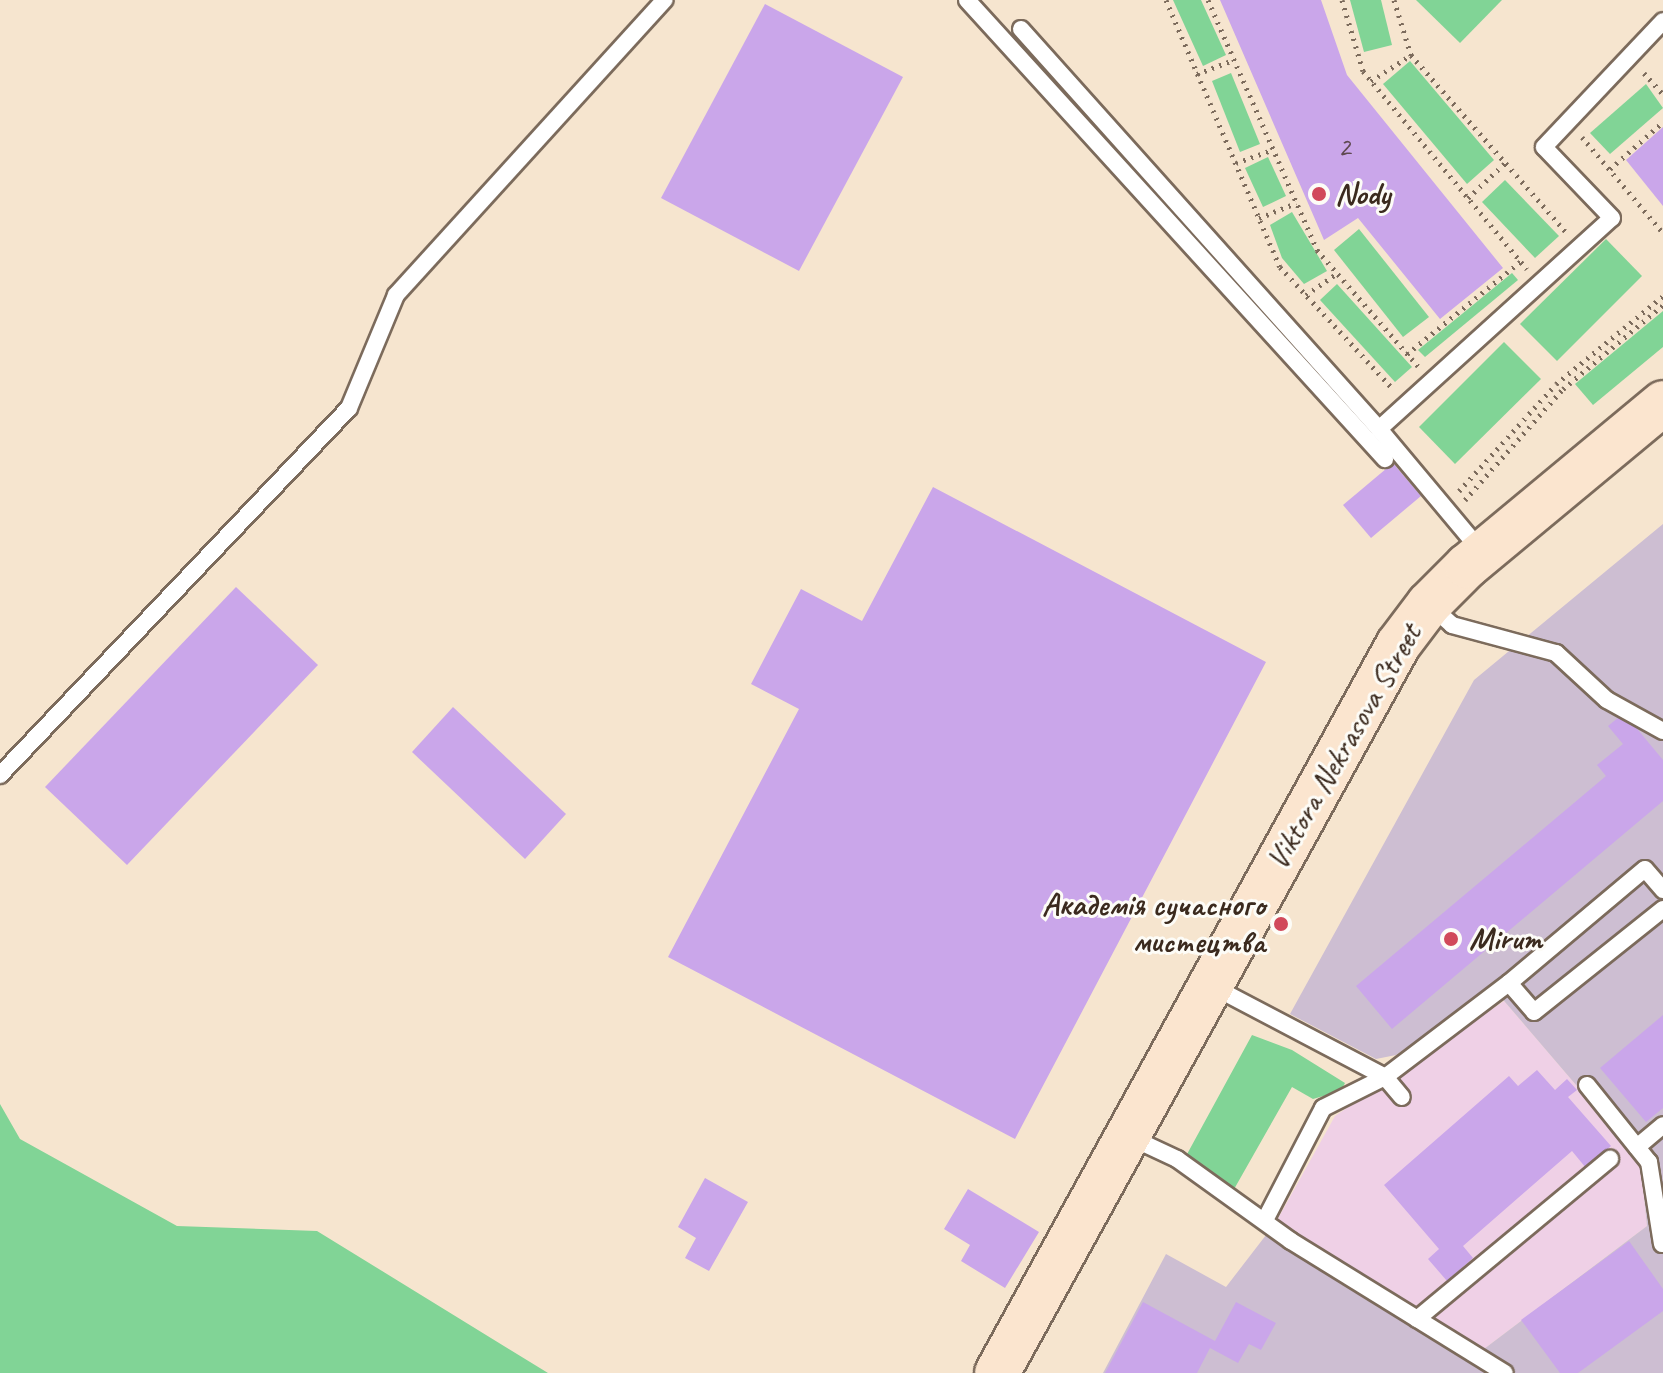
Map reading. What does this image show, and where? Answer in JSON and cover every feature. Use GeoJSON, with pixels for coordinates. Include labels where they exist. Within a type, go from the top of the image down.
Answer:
{"type":"FeatureCollection","features":[{"type":"Feature","properties":{"kind":"main road","name":"Viktora Nekrasova Street"},"geometry":{"type":"LineString","coordinates":[[997,1373],[1398,645],[1429,604],[1483,553],[1663,403]]}},
{"type":"Feature","properties":{"kind":"lane"},"geometry":{"type":"LineString","coordinates":[[0,775],[349,408],[396,295],[664,0]]}},
{"type":"Feature","properties":{"kind":"lane"},"geometry":{"type":"LineString","coordinates":[[967,0],[1385,459]]}},
{"type":"Feature","properties":{"kind":"lane"},"geometry":{"type":"LineString","coordinates":[[1379,429],[1612,218],[1544,147],[1663,21]]}},
{"type":"Feature","properties":{"kind":"lane"},"geometry":{"type":"LineString","coordinates":[[1021,29],[1379,429],[1483,553]]}},
{"type":"Feature","properties":{"kind":"lane"},"geometry":{"type":"LineString","coordinates":[[1429,604],[1452,625],[1556,653],[1607,700],[1663,731]]}},
{"type":"Feature","properties":{"kind":"lane"},"geometry":{"type":"LineString","coordinates":[[1265,1220],[1323,1108],[1385,1077],[1509,983],[1645,869],[1663,890]]}},
{"type":"Feature","properties":{"kind":"lane"},"geometry":{"type":"LineString","coordinates":[[1509,983],[1534,1012],[1663,909]]}},
{"type":"Feature","properties":{"kind":"lane"},"geometry":{"type":"LineString","coordinates":[[1210,985],[1385,1077],[1402,1097]]}},
{"type":"Feature","properties":{"kind":"lane"},"geometry":{"type":"LineString","coordinates":[[1587,1085],[1649,1162],[1662,1244]]}},
{"type":"Feature","properties":{"kind":"lane"},"geometry":{"type":"LineString","coordinates":[[1637,1147],[1663,1125]]}},
{"type":"Feature","properties":{"kind":"lane"},"geometry":{"type":"LineString","coordinates":[[1128,1136],[1177,1159],[1291,1241],[1505,1373]]}},
{"type":"Feature","properties":{"kind":"lane"},"geometry":{"type":"LineString","coordinates":[[1417,1319],[1610,1159]]}},
{"type":"Feature","properties":{"kind":"path"},"geometry":{"type":"LineString","coordinates":[[1166,0],[1280,267],[1395,391]]}},
{"type":"Feature","properties":{"kind":"path"},"geometry":{"type":"LineString","coordinates":[[1208,0],[1317,250],[1420,369]]}},
{"type":"Feature","properties":{"kind":"path"},"geometry":{"type":"LineString","coordinates":[[1342,0],[1363,71],[1532,275]]}},
{"type":"Feature","properties":{"kind":"path"},"geometry":{"type":"LineString","coordinates":[[1394,0],[1411,55],[1571,237]]}},
{"type":"Feature","properties":{"kind":"path"},"geometry":{"type":"LineString","coordinates":[[1371,81],[1411,55]]}},
{"type":"Feature","properties":{"kind":"path"},"geometry":{"type":"LineString","coordinates":[[1197,74],[1234,60]]}},
{"type":"Feature","properties":{"kind":"path"},"geometry":{"type":"LineString","coordinates":[[1638,66],[1663,94]]}},
{"type":"Feature","properties":{"kind":"path"},"geometry":{"type":"LineString","coordinates":[[1609,169],[1663,122]]}},
{"type":"Feature","properties":{"kind":"path"},"geometry":{"type":"LineString","coordinates":[[1577,131],[1663,233]]}},
{"type":"Feature","properties":{"kind":"path"},"geometry":{"type":"LineString","coordinates":[[1236,163],[1272,150]]}},
{"type":"Feature","properties":{"kind":"path"},"geometry":{"type":"LineString","coordinates":[[1468,198],[1505,163]]}},
{"type":"Feature","properties":{"kind":"path"},"geometry":{"type":"LineString","coordinates":[[1259,218],[1296,203]]}},
{"type":"Feature","properties":{"kind":"path"},"geometry":{"type":"LineString","coordinates":[[1407,354],[1521,261]]}},
{"type":"Feature","properties":{"kind":"path"},"geometry":{"type":"LineString","coordinates":[[1306,295],[1337,273]]}},
{"type":"Feature","properties":{"kind":"path"},"geometry":{"type":"LineString","coordinates":[[1453,478],[1463,488],[1556,384],[1663,296]]}},
{"type":"Feature","properties":{"kind":"path"},"geometry":{"type":"LineString","coordinates":[[1451,514],[1565,386],[1663,305]]}},
{"type":"Feature","properties":{"kind":"path"},"geometry":{"type":"LineString","coordinates":[[1412,376],[1431,359]]}},
{"type":"Feature","properties":{"kind":"path"},"geometry":{"type":"LineString","coordinates":[[1392,417],[1380,405],[1404,384]]}},
{"type":"Feature","properties":{"kind":"shaded area"},"geometry":{"type":"Polygon","coordinates":[[[1663,524],[1663,1373],[1103,1373],[1166,1254],[1226,1287],[1276,1222],[1480,1352],[1647,1226],[1641,1168],[1606,1120],[1493,988],[1396,1055],[1376,1059],[1290,1014],[1474,680],[1663,524]]]}},
{"type":"Feature","properties":{"kind":"shaded area"},"geometry":{"type":"Polygon","coordinates":[[[1504,1001],[1606,1120],[1641,1168],[1647,1226],[1480,1352],[1276,1222],[1335,1116],[1504,1001]]]}},
{"type":"Feature","properties":{"kind":"green space"},"geometry":{"type":"Polygon","coordinates":[[[1173,0],[1201,0],[1226,55],[1203,66],[1173,0]]]}},
{"type":"Feature","properties":{"kind":"green space"},"geometry":{"type":"Polygon","coordinates":[[[1350,0],[1381,0],[1392,45],[1364,52],[1350,0]]]}},
{"type":"Feature","properties":{"kind":"green space"},"geometry":{"type":"Polygon","coordinates":[[[1416,0],[1502,0],[1460,43],[1416,0]]]}},
{"type":"Feature","properties":{"kind":"green space"},"geometry":{"type":"Polygon","coordinates":[[[1410,61],[1494,160],[1467,184],[1383,84],[1410,61]]]}},
{"type":"Feature","properties":{"kind":"green space"},"geometry":{"type":"Polygon","coordinates":[[[1231,73],[1260,144],[1240,152],[1212,81],[1231,73]]]}},
{"type":"Feature","properties":{"kind":"green space"},"geometry":{"type":"Polygon","coordinates":[[[1646,84],[1663,108],[1610,154],[1590,133],[1646,84]]]}},
{"type":"Feature","properties":{"kind":"green space"},"geometry":{"type":"Polygon","coordinates":[[[1268,157],[1286,196],[1263,207],[1245,168],[1268,157]]]}},
{"type":"Feature","properties":{"kind":"green space"},"geometry":{"type":"Polygon","coordinates":[[[1505,180],[1559,236],[1535,258],[1482,202],[1505,180]]]}},
{"type":"Feature","properties":{"kind":"green space"},"geometry":{"type":"Polygon","coordinates":[[[1292,212],[1327,271],[1304,284],[1282,258],[1270,225],[1292,212]]]}},
{"type":"Feature","properties":{"kind":"green space"},"geometry":{"type":"Polygon","coordinates":[[[1359,229],[1429,317],[1403,337],[1334,250],[1359,229]]]}},
{"type":"Feature","properties":{"kind":"green space"},"geometry":{"type":"Polygon","coordinates":[[[1606,239],[1642,276],[1557,361],[1520,324],[1606,239]]]}},
{"type":"Feature","properties":{"kind":"green space"},"geometry":{"type":"Polygon","coordinates":[[[1512,273],[1518,280],[1425,357],[1418,350],[1512,273]]]}},
{"type":"Feature","properties":{"kind":"green space"},"geometry":{"type":"Polygon","coordinates":[[[1337,284],[1412,367],[1395,382],[1320,300],[1337,284]]]}},
{"type":"Feature","properties":{"kind":"green space"},"geometry":{"type":"Polygon","coordinates":[[[1663,311],[1663,347],[1593,405],[1575,384],[1663,311]]]}},
{"type":"Feature","properties":{"kind":"green space"},"geometry":{"type":"Polygon","coordinates":[[[1504,342],[1541,379],[1455,464],[1419,427],[1504,342]]]}},
{"type":"Feature","properties":{"kind":"green space"},"geometry":{"type":"Polygon","coordinates":[[[1252,1035],[1292,1050],[1345,1083],[1341,1091],[1313,1099],[1292,1087],[1233,1191],[1186,1156],[1252,1035]]]}},
{"type":"Feature","properties":{"kind":"green space"},"geometry":{"type":"Polygon","coordinates":[[[0,1104],[20,1139],[177,1226],[317,1231],[548,1373],[0,1373],[0,1104]]]}},
{"type":"Feature","properties":{"kind":"building"},"geometry":{"type":"Polygon","coordinates":[[[1220,0],[1321,0],[1347,75],[1503,268],[1440,319],[1358,218],[1324,240],[1220,0]]]}},
{"type":"Feature","properties":{"kind":"building"},"geometry":{"type":"Polygon","coordinates":[[[765,4],[903,77],[799,271],[661,198],[765,4]]]}},
{"type":"Feature","properties":{"kind":"building"},"geometry":{"type":"Polygon","coordinates":[[[1663,127],[1663,206],[1626,160],[1663,127]]]}},
{"type":"Feature","properties":{"kind":"building"},"geometry":{"type":"Polygon","coordinates":[[[1393,463],[1421,496],[1371,538],[1343,505],[1393,463]]]}},
{"type":"Feature","properties":{"kind":"building"},"geometry":{"type":"Polygon","coordinates":[[[933,487],[1266,662],[1015,1139],[668,957],[799,709],[751,684],[801,589],[862,621],[933,487]]]}},
{"type":"Feature","properties":{"kind":"building"},"geometry":{"type":"Polygon","coordinates":[[[236,587],[318,665],[127,865],[45,787],[236,587]]]}},
{"type":"Feature","properties":{"kind":"building"},"geometry":{"type":"Polygon","coordinates":[[[453,707],[566,814],[525,859],[412,752],[453,707]]]}},
{"type":"Feature","properties":{"kind":"building"},"geometry":{"type":"Polygon","coordinates":[[[1624,713],[1663,760],[1663,801],[1392,1029],[1356,986],[1606,776],[1597,765],[1623,744],[1608,726],[1624,713]]]}},
{"type":"Feature","properties":{"kind":"building"},"geometry":{"type":"Polygon","coordinates":[[[1663,1015],[1663,1108],[1646,1122],[1600,1068],[1663,1015]]]}},
{"type":"Feature","properties":{"kind":"building"},"geometry":{"type":"Polygon","coordinates":[[[1537,1070],[1555,1090],[1567,1079],[1577,1090],[1568,1097],[1611,1146],[1586,1168],[1572,1151],[1463,1246],[1473,1258],[1447,1281],[1428,1259],[1439,1249],[1384,1185],[1509,1076],[1518,1086],[1537,1070]]]}},
{"type":"Feature","properties":{"kind":"building"},"geometry":{"type":"Polygon","coordinates":[[[705,1178],[748,1202],[709,1271],[685,1258],[696,1238],[678,1227],[705,1178]]]}},
{"type":"Feature","properties":{"kind":"building"},"geometry":{"type":"Polygon","coordinates":[[[968,1189],[1039,1232],[1005,1288],[961,1261],[970,1245],[944,1229],[968,1189]]]}},
{"type":"Feature","properties":{"kind":"building"},"geometry":{"type":"Polygon","coordinates":[[[1629,1241],[1663,1289],[1663,1311],[1578,1373],[1560,1373],[1521,1320],[1629,1241]]]}},
{"type":"Feature","properties":{"kind":"building"},"geometry":{"type":"Polygon","coordinates":[[[1143,1302],[1215,1341],[1236,1302],[1276,1323],[1261,1350],[1249,1344],[1238,1363],[1210,1348],[1197,1373],[1105,1373],[1143,1302]]]}},
{"type":"Feature","properties":{"kind":"place","name":"Nody"},"geometry":{"type":"Point","coordinates":[1319,194]}},
{"type":"Feature","properties":{"kind":"place","name":"Академія сучасного мистецтва"},"geometry":{"type":"Point","coordinates":[1281,924]}},
{"type":"Feature","properties":{"kind":"place","name":"Mirum"},"geometry":{"type":"Point","coordinates":[1451,939]}}]}
